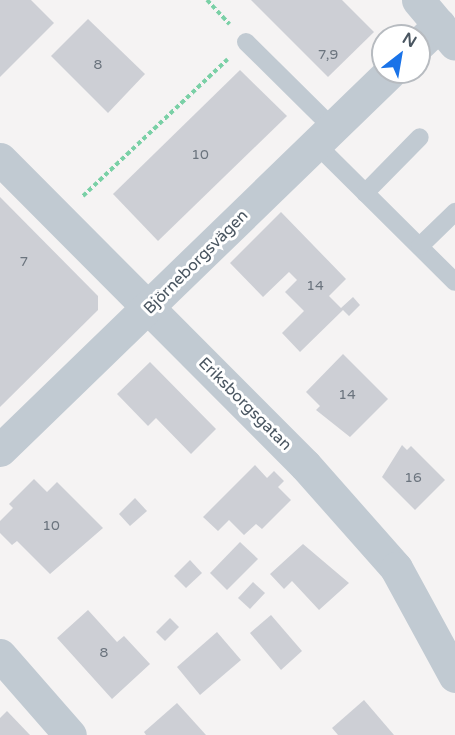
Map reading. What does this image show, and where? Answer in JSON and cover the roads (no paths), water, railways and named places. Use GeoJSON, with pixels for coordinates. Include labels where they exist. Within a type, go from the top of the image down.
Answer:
{"type":"FeatureCollection","features":[{"type":"Feature","properties":{"kind":"street"},"geometry":{"type":"LineString","coordinates":[[418,0],[438,38]]}},
{"type":"Feature","properties":{"kind":"street","name":"Björneborgsvägen"},"geometry":{"type":"LineString","coordinates":[[0,450],[377,84]]}},
{"type":"Feature","properties":{"kind":"street","name":"Eriksborgsgatan"},"geometry":{"type":"LineString","coordinates":[[0,159],[305,465],[396,568],[455,676]]}},
{"type":"Feature","properties":{"kind":"street"},"geometry":{"type":"LineString","coordinates":[[0,655],[70,735]]}},
{"type":"Feature","properties":{"kind":"lane"},"geometry":{"type":"LineString","coordinates":[[246,42],[324,135],[365,193],[455,282]]}},
{"type":"Feature","properties":{"kind":"lane"},"geometry":{"type":"LineString","coordinates":[[365,193],[420,137]]}},
{"type":"Feature","properties":{"kind":"lane"},"geometry":{"type":"LineString","coordinates":[[420,246],[455,212]]}}]}
